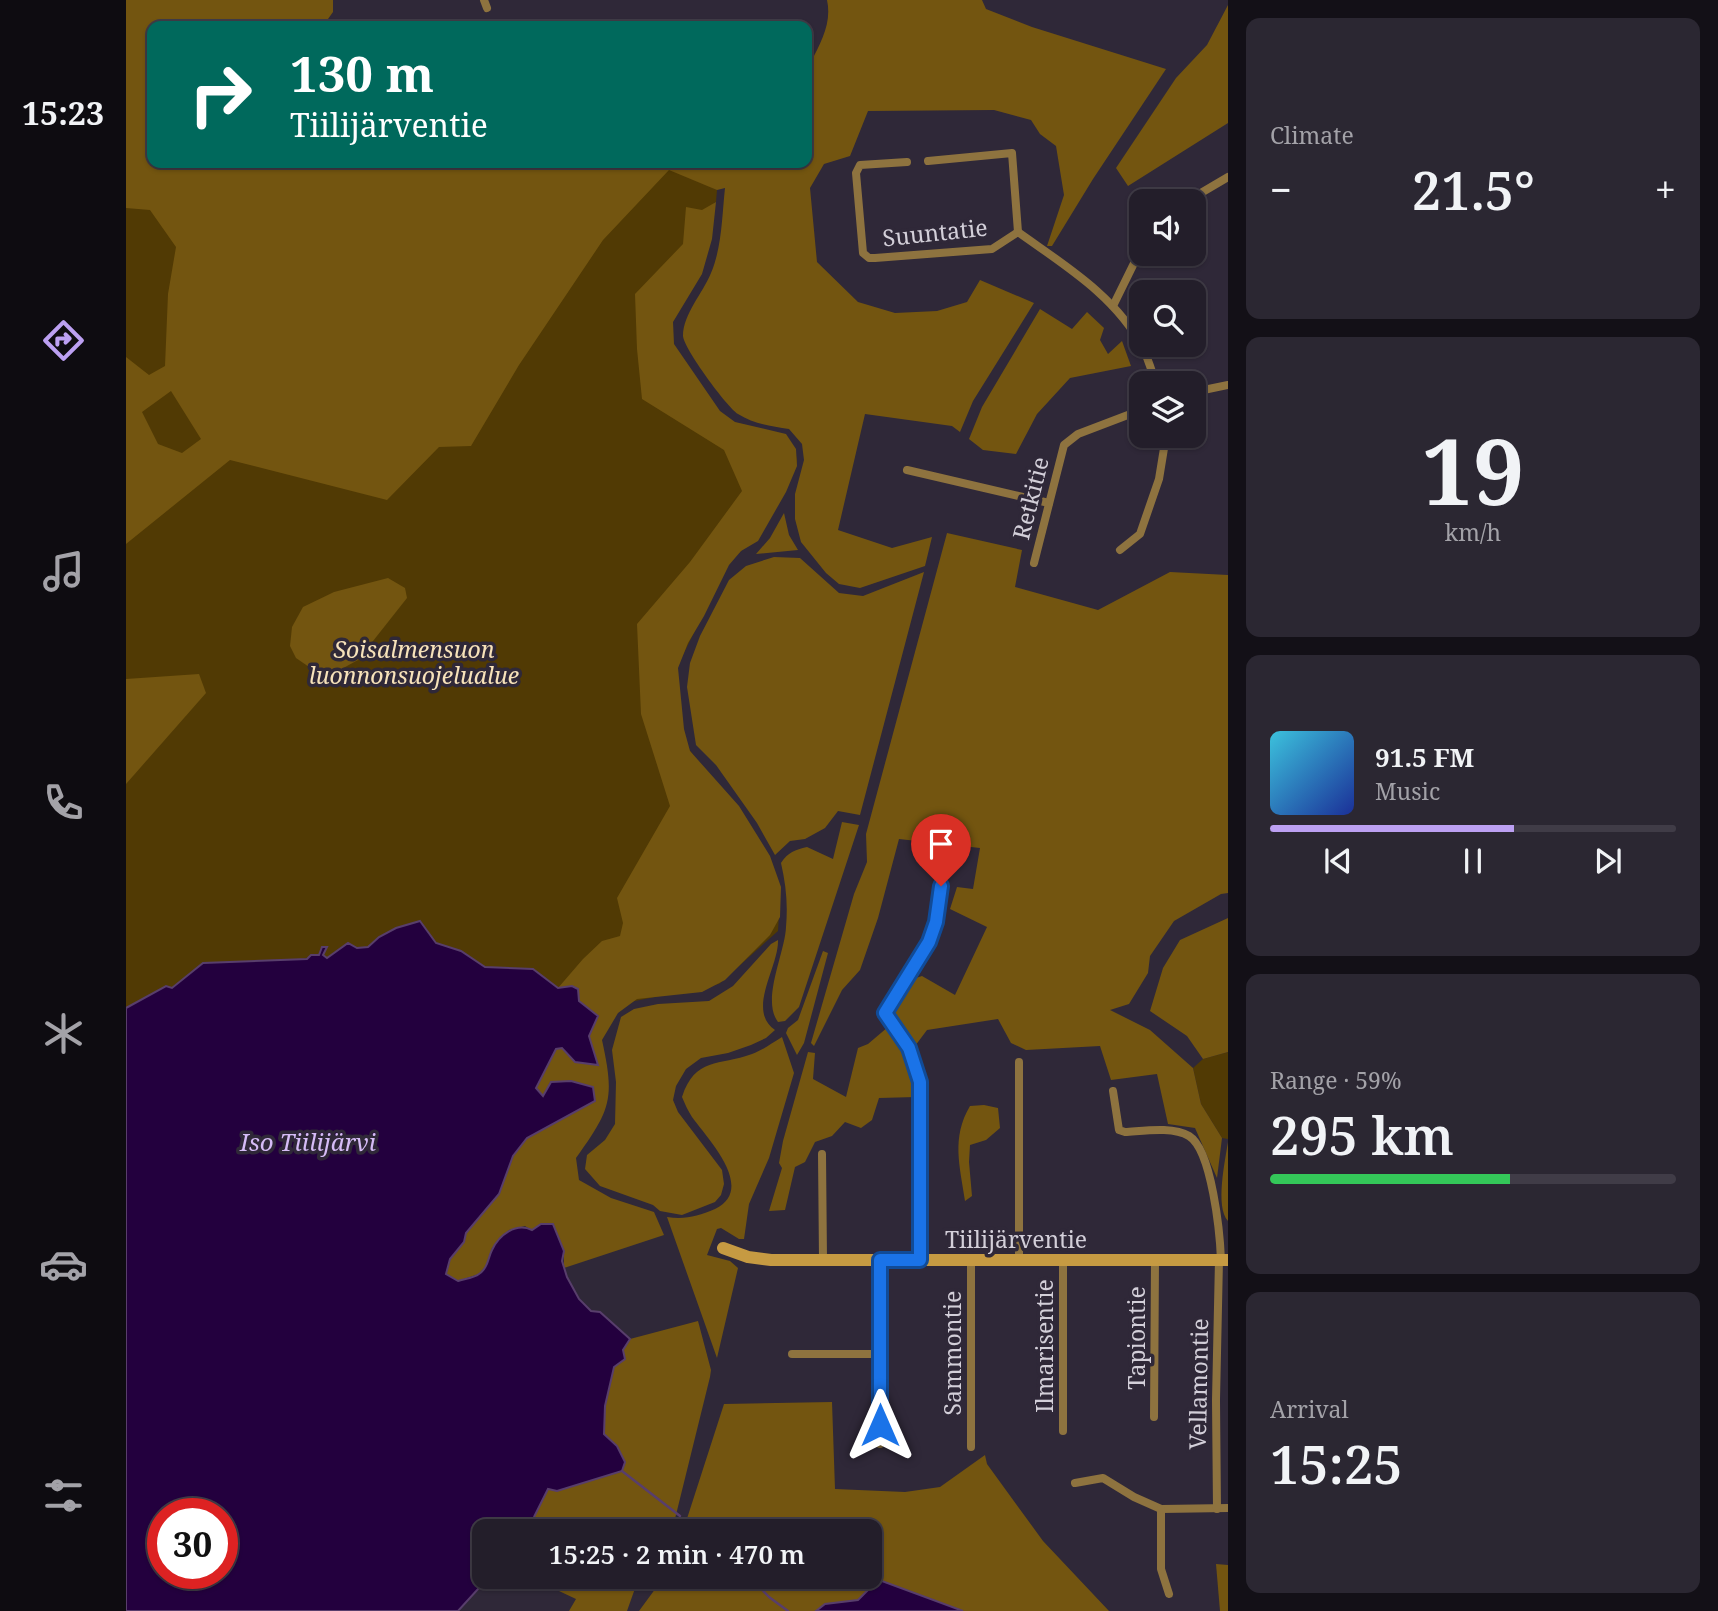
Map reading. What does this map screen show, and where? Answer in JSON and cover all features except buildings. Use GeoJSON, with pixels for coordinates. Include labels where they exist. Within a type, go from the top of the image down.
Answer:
{"type":"FeatureCollection","features":[{"type":"Feature","properties":{"kind":"street"},"geometry":{"type":"LineString","coordinates":[[928,161],[1012,153],[1018,232]]}},
{"type":"Feature","properties":{"kind":"street","name":"Suuntatie"},"geometry":{"type":"LineString","coordinates":[[907,162],[860,165],[856,173],[863,253],[869,258],[992,249],[1018,232],[1080,276],[1113,306],[1142,347],[1151,371]]}},
{"type":"Feature","properties":{"kind":"street"},"geometry":{"type":"LineString","coordinates":[[1206,190],[1228,177]]}},
{"type":"Feature","properties":{"kind":"street"},"geometry":{"type":"LineString","coordinates":[[1113,306],[1133,266]]}},
{"type":"Feature","properties":{"kind":"street"},"geometry":{"type":"LineString","coordinates":[[1206,390],[1228,385]]}},
{"type":"Feature","properties":{"kind":"street","name":"Retkitie"},"geometry":{"type":"LineString","coordinates":[[1034,563],[1064,445],[1069,439],[1129,415]]}},
{"type":"Feature","properties":{"kind":"street"},"geometry":{"type":"LineString","coordinates":[[1120,550],[1140,534],[1159,479],[1164,448]]}},
{"type":"Feature","properties":{"kind":"street"},"geometry":{"type":"LineString","coordinates":[[907,470],[1049,503]]}},
{"type":"Feature","properties":{"kind":"street"},"geometry":{"type":"LineString","coordinates":[[920,1260],[920,1082],[909,1048],[885,1013],[929,942],[936,922],[944,860]]}},
{"type":"Feature","properties":{"kind":"street"},"geometry":{"type":"LineString","coordinates":[[1019,1260],[1020,1062]]}},
{"type":"Feature","properties":{"kind":"street","name":"Vellamontie"},"geometry":{"type":"LineString","coordinates":[[1113,1091],[1119,1130],[1178,1132],[1189,1136],[1198,1146],[1214,1197],[1223,1260],[1216,1400],[1217,1509]]}},
{"type":"Feature","properties":{"kind":"street"},"geometry":{"type":"LineString","coordinates":[[822,1154],[823,1260]]}},
{"type":"Feature","properties":{"kind":"street","name":"Tiilijärventie"},"geometry":{"type":"LineString","coordinates":[[723,1248],[754,1258],[823,1260],[1223,1260]]}},
{"type":"Feature","properties":{"kind":"street"},"geometry":{"type":"LineString","coordinates":[[880,1260],[880,1444]]}},
{"type":"Feature","properties":{"kind":"street","name":"Sammontie"},"geometry":{"type":"LineString","coordinates":[[971,1260],[971,1447]]}},
{"type":"Feature","properties":{"kind":"street","name":"Ilmarisentie"},"geometry":{"type":"LineString","coordinates":[[1063,1260],[1063,1431]]}},
{"type":"Feature","properties":{"kind":"street","name":"Tapiontie"},"geometry":{"type":"LineString","coordinates":[[1154,1417],[1155,1260]]}},
{"type":"Feature","properties":{"kind":"street"},"geometry":{"type":"LineString","coordinates":[[792,1354],[880,1354]]}},
{"type":"Feature","properties":{"kind":"street"},"geometry":{"type":"LineString","coordinates":[[1074,1483],[1103,1478],[1161,1509],[1228,1508]]}},
{"type":"Feature","properties":{"kind":"street"},"geometry":{"type":"LineString","coordinates":[[1161,1509],[1161,1569],[1169,1594]]}},
{"type":"Feature","properties":{"kind":"green space","name":"Soisalmensuon luonnonsuojelualue"},"geometry":{"type":"Polygon","coordinates":[[[520,168],[712,168],[713,188],[717,190],[716,202],[672,320],[672,349],[717,409],[730,421],[775,433],[795,448],[797,462],[766,526],[728,564],[677,667],[683,741],[762,848],[780,897],[778,931],[719,984],[625,1003],[569,992],[489,969],[370,944],[368,947],[327,958],[319,955],[169,991],[135,1008],[126,1008],[126,201],[520,168]]]}},
{"type":"Feature","properties":{"kind":"green space"},"geometry":{"type":"Polygon","coordinates":[[[1228,1052],[1228,1139],[1222,1138],[1201,1104],[1193,1068],[1203,1059],[1228,1052]]]}},
{"type":"Feature","properties":{"kind":"shaded area"},"geometry":{"type":"Polygon","coordinates":[[[126,0],[333,0],[333,12],[327,21],[147,21],[147,168],[812,168],[812,60],[825,32],[827,0],[982,0],[986,9],[1032,27],[1166,69],[1052,246],[1047,246],[1064,195],[1056,146],[1040,134],[1031,120],[994,110],[868,111],[850,156],[824,164],[810,188],[817,262],[858,302],[895,313],[937,311],[967,302],[980,280],[1034,303],[973,401],[960,432],[952,426],[865,414],[838,530],[892,548],[932,537],[925,566],[860,588],[839,584],[826,573],[801,542],[795,519],[795,494],[804,460],[802,444],[789,429],[769,426],[738,414],[707,377],[685,343],[683,336],[686,320],[715,263],[725,188],[717,190],[669,170],[603,240],[519,365],[471,446],[439,447],[387,500],[230,460],[126,544],[126,357],[149,375],[165,366],[168,294],[176,247],[150,210],[126,208],[126,0]],[[171,391],[142,412],[158,444],[182,453],[201,439],[171,391]]]}},
{"type":"Feature","properties":{"kind":"shaded area"},"geometry":{"type":"Polygon","coordinates":[[[1228,5],[1228,123],[1128,186],[1116,168],[1176,78],[1207,45],[1228,5]]]}},
{"type":"Feature","properties":{"kind":"shaded area"},"geometry":{"type":"Polygon","coordinates":[[[716,202],[712,239],[702,274],[673,322],[674,344],[720,411],[735,422],[786,434],[796,449],[797,466],[786,492],[758,541],[741,551],[729,565],[688,643],[678,668],[684,729],[690,751],[739,806],[770,856],[781,887],[780,917],[770,935],[725,980],[702,992],[637,999],[618,1013],[602,1040],[608,1076],[607,1103],[597,1127],[576,1158],[579,1180],[611,1198],[654,1212],[664,1235],[564,1268],[564,1251],[525,1226],[509,1230],[492,1248],[487,1265],[479,1274],[458,1281],[446,1274],[450,1259],[464,1242],[466,1233],[499,1194],[513,1156],[527,1137],[595,1101],[543,1096],[536,1089],[556,1049],[562,1048],[576,1062],[597,1064],[579,994],[558,988],[602,941],[620,936],[623,923],[617,898],[670,806],[641,714],[637,624],[690,562],[742,491],[724,450],[642,399],[635,294],[683,244],[686,207],[702,210],[716,202]]]}},
{"type":"Feature","properties":{"kind":"shaded area"},"geometry":{"type":"Polygon","coordinates":[[[1040,309],[1072,329],[1087,312],[1104,328],[1100,340],[1108,354],[1122,341],[1131,366],[1070,378],[1037,414],[1016,454],[983,450],[969,439],[982,407],[1040,309]]]}},
{"type":"Feature","properties":{"kind":"shaded area"},"geometry":{"type":"Polygon","coordinates":[[[784,513],[789,535],[798,550],[756,554],[770,538],[784,513]]]}},
{"type":"Feature","properties":{"kind":"shaded area"},"geometry":{"type":"Polygon","coordinates":[[[947,533],[1022,550],[1015,587],[1098,610],[1170,572],[1228,575],[1228,893],[1221,894],[1174,921],[1150,956],[1148,973],[1129,1004],[1110,1010],[1150,1030],[1193,1068],[1201,1104],[1222,1138],[1217,1178],[1195,1128],[1168,1124],[1157,1074],[1111,1080],[1100,1046],[1026,1050],[1011,1043],[998,1019],[927,1030],[915,1046],[894,1014],[913,979],[922,976],[955,995],[987,927],[950,909],[957,887],[973,889],[980,848],[899,839],[878,918],[860,970],[842,990],[814,1046],[811,1043],[854,894],[867,862],[866,834],[947,533]]]}},
{"type":"Feature","properties":{"kind":"shaded area"},"geometry":{"type":"Polygon","coordinates":[[[774,557],[800,558],[839,593],[863,596],[924,572],[860,815],[838,811],[825,828],[805,839],[790,841],[775,855],[757,823],[716,765],[696,745],[687,687],[690,663],[700,636],[729,580],[746,566],[774,557]]]}},
{"type":"Feature","properties":{"kind":"shaded area"},"geometry":{"type":"Polygon","coordinates":[[[388,578],[405,588],[407,598],[358,660],[336,672],[312,669],[296,658],[290,646],[292,627],[303,607],[334,592],[388,578]]]}},
{"type":"Feature","properties":{"kind":"shaded area"},"geometry":{"type":"Polygon","coordinates":[[[199,674],[206,693],[126,784],[126,679],[199,674]]]}},
{"type":"Feature","properties":{"kind":"shaded area"},"geometry":{"type":"Polygon","coordinates":[[[842,822],[859,825],[799,1007],[785,1021],[778,1022],[773,1013],[773,989],[785,938],[787,910],[781,863],[792,852],[807,847],[833,859],[842,822]]]}},
{"type":"Feature","properties":{"kind":"shaded area"},"geometry":{"type":"Polygon","coordinates":[[[1228,918],[1228,1052],[1203,1059],[1187,1036],[1150,1011],[1163,968],[1180,940],[1228,918]]]}},
{"type":"Feature","properties":{"kind":"shaded area"},"geometry":{"type":"Polygon","coordinates":[[[778,940],[763,1000],[767,1021],[775,1030],[751,1045],[701,1058],[686,1069],[676,1086],[673,1100],[678,1112],[722,1170],[724,1184],[721,1195],[715,1202],[682,1215],[660,1211],[653,1205],[600,1186],[585,1169],[587,1155],[605,1140],[615,1124],[616,1082],[612,1050],[621,1017],[634,1009],[658,1004],[709,1001],[733,986],[771,944],[778,940]]]}},
{"type":"Feature","properties":{"kind":"shaded area"},"geometry":{"type":"Polygon","coordinates":[[[823,951],[828,953],[804,1043],[797,1055],[786,1033],[798,1020],[823,951]]]}},
{"type":"Feature","properties":{"kind":"shaded area"},"geometry":{"type":"Polygon","coordinates":[[[888,1027],[907,1060],[916,1097],[879,1098],[872,1120],[861,1128],[845,1122],[832,1136],[815,1142],[805,1162],[795,1167],[785,1210],[769,1211],[782,1168],[779,1163],[783,1141],[808,1052],[815,1053],[813,1079],[846,1097],[858,1048],[868,1044],[888,1027]]]}},
{"type":"Feature","properties":{"kind":"shaded area"},"geometry":{"type":"Polygon","coordinates":[[[782,1037],[794,1073],[769,1158],[749,1204],[744,1239],[739,1239],[721,1228],[717,1229],[707,1255],[730,1261],[738,1268],[717,1358],[667,1217],[691,1217],[715,1209],[727,1200],[731,1189],[730,1177],[725,1163],[692,1117],[682,1097],[687,1084],[701,1069],[752,1054],[782,1037]]]}},
{"type":"Feature","properties":{"kind":"shaded area"},"geometry":{"type":"Polygon","coordinates":[[[970,1106],[998,1108],[1000,1128],[986,1140],[970,1145],[972,1196],[965,1201],[958,1152],[960,1129],[970,1106]]]}},
{"type":"Feature","properties":{"kind":"shaded area"},"geometry":{"type":"Polygon","coordinates":[[[1228,1142],[1228,1221],[1221,1195],[1228,1142]]]}},
{"type":"Feature","properties":{"kind":"shaded area"},"geometry":{"type":"Polygon","coordinates":[[[698,1321],[711,1370],[675,1519],[533,1519],[548,1489],[557,1491],[622,1471],[625,1462],[617,1446],[604,1434],[605,1406],[614,1367],[625,1359],[623,1350],[630,1339],[698,1321]]]}},
{"type":"Feature","properties":{"kind":"shaded area"},"geometry":{"type":"Polygon","coordinates":[[[832,1402],[835,1489],[905,1492],[940,1487],[985,1455],[987,1464],[1043,1541],[1109,1611],[963,1611],[882,1583],[882,1519],[687,1519],[724,1404],[832,1402]]]}},
{"type":"Feature","properties":{"kind":"shaded area"},"geometry":{"type":"Polygon","coordinates":[[[1216,1564],[1228,1565],[1228,1611],[1220,1611],[1216,1564]]]}},
{"type":"Feature","properties":{"kind":"shaded area"},"geometry":{"type":"Polygon","coordinates":[[[555,1589],[635,1589],[627,1611],[569,1611],[576,1599],[555,1589]]]}},
{"type":"Feature","properties":{"kind":"shaded area"},"geometry":{"type":"Polygon","coordinates":[[[655,1589],[869,1589],[858,1600],[825,1604],[816,1611],[639,1611],[655,1589]]]}},
{"type":"Feature","properties":{"kind":"water","name":"Iso Tiilijärvi"},"geometry":{"type":"Polygon","coordinates":[[[420,921],[436,943],[461,951],[485,967],[533,969],[558,988],[572,986],[578,989],[579,1001],[598,1016],[589,1036],[598,1065],[575,1062],[562,1048],[556,1049],[536,1088],[543,1096],[551,1082],[571,1081],[593,1087],[595,1101],[527,1138],[513,1156],[499,1194],[466,1233],[464,1242],[450,1259],[446,1274],[458,1281],[477,1275],[486,1266],[495,1245],[509,1231],[520,1228],[532,1230],[541,1224],[553,1224],[564,1251],[562,1261],[567,1277],[579,1299],[591,1311],[600,1312],[630,1339],[623,1350],[625,1359],[614,1367],[605,1406],[604,1434],[617,1446],[625,1462],[622,1471],[557,1491],[548,1489],[532,1519],[472,1519],[472,1589],[478,1589],[458,1611],[126,1611],[126,1008],[166,986],[172,988],[203,963],[307,959],[311,955],[319,955],[322,947],[327,947],[323,955],[327,958],[348,943],[357,948],[368,947],[396,928],[420,921]]]}},
{"type":"Feature","properties":{"kind":"water"},"geometry":{"type":"Polygon","coordinates":[[[882,1581],[963,1611],[816,1611],[825,1604],[858,1600],[869,1589],[882,1589],[882,1581]]]}},
{"type":"Feature","properties":{"kind":"waterway"},"geometry":{"type":"LineString","coordinates":[[622,1471],[680,1516]]}},
{"type":"Feature","properties":{"kind":"waterway"},"geometry":{"type":"LineString","coordinates":[[761,1589],[788,1611]]}},
{"type":"Feature","properties":{"kind":"route"},"geometry":{"type":"LineString","coordinates":[[880,1425],[880,1260],[920,1260],[920,1082],[909,1048],[885,1013],[929,942],[936,922],[941,886]]}}]}
